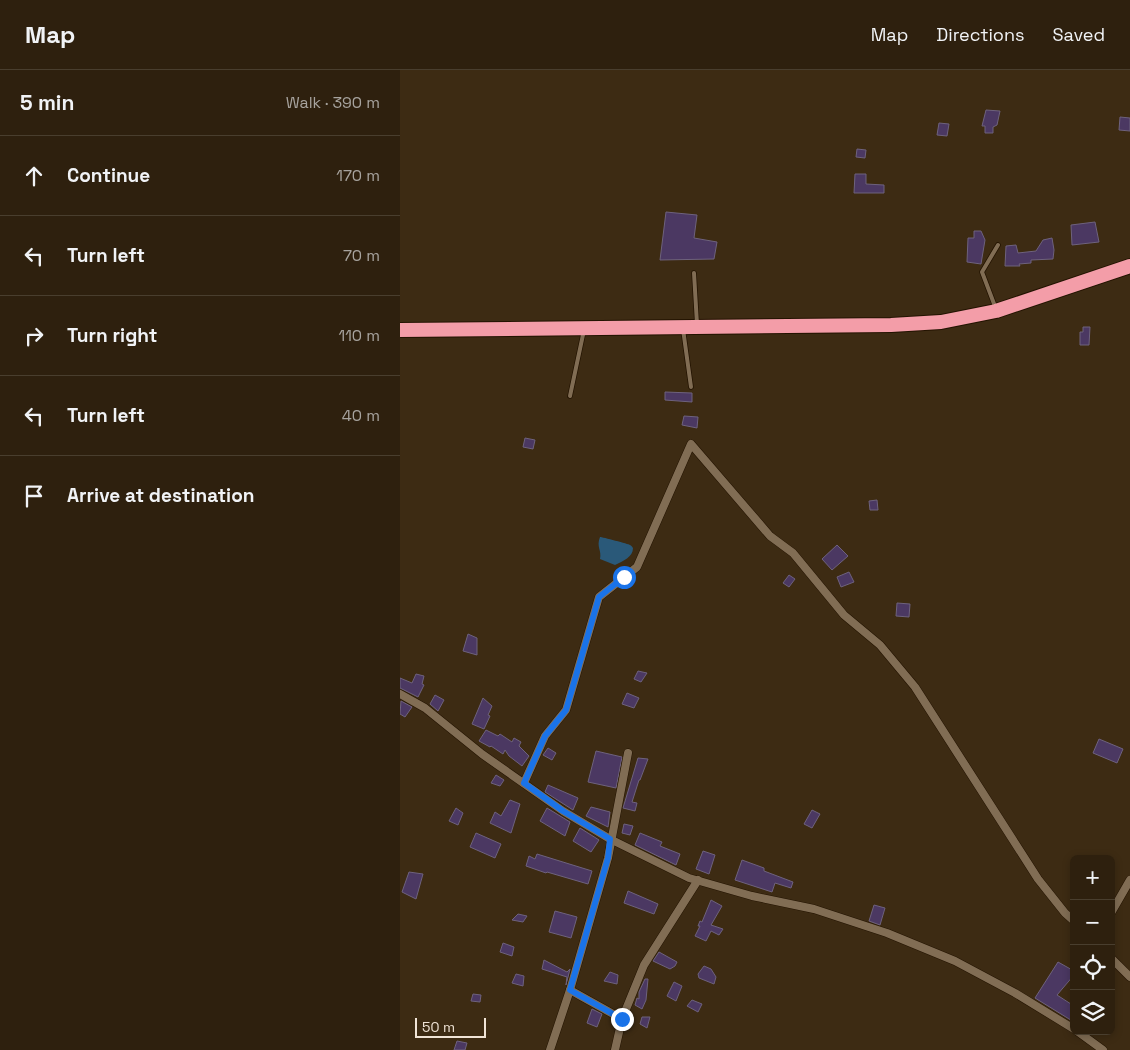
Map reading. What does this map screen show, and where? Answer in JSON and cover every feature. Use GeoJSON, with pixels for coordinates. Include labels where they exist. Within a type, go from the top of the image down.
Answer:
{"type":"FeatureCollection","features":[{"type":"Feature","properties":{"kind":"highway"},"geometry":{"type":"LineString","coordinates":[[400,330],[933,323],[996,311],[1130,266]]}},
{"type":"Feature","properties":{"kind":"street"},"geometry":{"type":"LineString","coordinates":[[524,783],[545,736],[566,710],[599,597],[637,567],[691,444],[770,536],[793,553],[844,615],[880,645],[915,687],[1038,879],[1070,917]]}},
{"type":"Feature","properties":{"kind":"street"},"geometry":{"type":"LineString","coordinates":[[400,694],[425,708],[482,754],[563,811],[610,839],[689,878],[752,896],[814,909],[887,933],[955,961],[1070,1026]]}},
{"type":"Feature","properties":{"kind":"street"},"geometry":{"type":"LineString","coordinates":[[550,1050],[570,990],[608,858],[610,839],[628,753]]}},
{"type":"Feature","properties":{"kind":"street"},"geometry":{"type":"LineString","coordinates":[[615,1050],[622,1019],[644,965],[698,880]]}},
{"type":"Feature","properties":{"kind":"street"},"geometry":{"type":"LineString","coordinates":[[1115,906],[1130,880]]}},
{"type":"Feature","properties":{"kind":"street"},"geometry":{"type":"LineString","coordinates":[[1115,962],[1130,977]]}},
{"type":"Feature","properties":{"kind":"street"},"geometry":{"type":"LineString","coordinates":[[570,990],[622,1019]]}},
{"type":"Feature","properties":{"kind":"street"},"geometry":{"type":"LineString","coordinates":[[1083,1035],[1103,1050]]}},
{"type":"Feature","properties":{"kind":"lane"},"geometry":{"type":"LineString","coordinates":[[996,311],[982,272],[998,245]]}},
{"type":"Feature","properties":{"kind":"lane"},"geometry":{"type":"LineString","coordinates":[[691,387],[690,327],[694,274]]}},
{"type":"Feature","properties":{"kind":"lane"},"geometry":{"type":"LineString","coordinates":[[570,396],[584,328]]}},
{"type":"Feature","properties":{"kind":"water"},"geometry":{"type":"Polygon","coordinates":[[[600,537],[630,545],[633,551],[627,558],[615,565],[600,559],[600,537]]]}},
{"type":"Feature","properties":{"kind":"building"},"geometry":{"type":"Polygon","coordinates":[[[986,110],[1000,111],[997,125],[993,127],[993,133],[985,133],[985,126],[982,126],[986,110]]]}},
{"type":"Feature","properties":{"kind":"building"},"geometry":{"type":"Polygon","coordinates":[[[1120,117],[1130,118],[1130,131],[1119,130],[1120,117]]]}},
{"type":"Feature","properties":{"kind":"building"},"geometry":{"type":"Polygon","coordinates":[[[939,123],[949,124],[947,136],[937,135],[939,123]]]}},
{"type":"Feature","properties":{"kind":"building"},"geometry":{"type":"Polygon","coordinates":[[[857,149],[866,150],[865,158],[856,157],[857,149]]]}},
{"type":"Feature","properties":{"kind":"building"},"geometry":{"type":"Polygon","coordinates":[[[855,174],[866,174],[866,184],[884,185],[884,193],[854,193],[855,174]]]}},
{"type":"Feature","properties":{"kind":"building"},"geometry":{"type":"Polygon","coordinates":[[[666,212],[697,215],[694,238],[717,242],[714,259],[660,260],[666,212]]]}},
{"type":"Feature","properties":{"kind":"building"},"geometry":{"type":"Polygon","coordinates":[[[1095,222],[1099,242],[1072,245],[1071,225],[1095,222]]]}},
{"type":"Feature","properties":{"kind":"building"},"geometry":{"type":"Polygon","coordinates":[[[974,231],[981,231],[985,240],[981,264],[967,262],[968,238],[974,238],[974,231]]]}},
{"type":"Feature","properties":{"kind":"building"},"geometry":{"type":"Polygon","coordinates":[[[1052,238],[1053,259],[1031,260],[1031,263],[1019,264],[1020,266],[1005,266],[1006,246],[1016,245],[1018,253],[1036,251],[1043,240],[1052,238]]]}},
{"type":"Feature","properties":{"kind":"building"},"geometry":{"type":"Polygon","coordinates":[[[1083,327],[1090,327],[1089,345],[1080,345],[1080,332],[1083,332],[1083,327]]]}},
{"type":"Feature","properties":{"kind":"building"},"geometry":{"type":"Polygon","coordinates":[[[665,392],[692,393],[692,402],[665,400],[665,392]]]}},
{"type":"Feature","properties":{"kind":"building"},"geometry":{"type":"Polygon","coordinates":[[[684,416],[698,417],[697,428],[682,425],[684,416]]]}},
{"type":"Feature","properties":{"kind":"building"},"geometry":{"type":"Polygon","coordinates":[[[525,438],[535,440],[533,449],[523,447],[525,438]]]}},
{"type":"Feature","properties":{"kind":"building"},"geometry":{"type":"Polygon","coordinates":[[[877,500],[878,510],[870,510],[869,501],[877,500]]]}},
{"type":"Feature","properties":{"kind":"building"},"geometry":{"type":"Polygon","coordinates":[[[837,545],[848,556],[832,570],[822,559],[837,545]]]}},
{"type":"Feature","properties":{"kind":"building"},"geometry":{"type":"Polygon","coordinates":[[[849,572],[854,582],[841,587],[837,577],[849,572]]]}},
{"type":"Feature","properties":{"kind":"building"},"geometry":{"type":"Polygon","coordinates":[[[789,575],[795,579],[789,587],[783,583],[789,575]]]}},
{"type":"Feature","properties":{"kind":"building"},"geometry":{"type":"Polygon","coordinates":[[[897,603],[910,604],[909,617],[896,616],[897,603]]]}},
{"type":"Feature","properties":{"kind":"building"},"geometry":{"type":"Polygon","coordinates":[[[468,634],[477,638],[477,655],[463,651],[468,634]]]}},
{"type":"Feature","properties":{"kind":"building"},"geometry":{"type":"Polygon","coordinates":[[[638,671],[647,673],[641,682],[634,679],[638,671]]]}},
{"type":"Feature","properties":{"kind":"building"},"geometry":{"type":"Polygon","coordinates":[[[416,674],[424,676],[422,684],[424,685],[418,697],[400,688],[400,678],[412,683],[416,674]]]}},
{"type":"Feature","properties":{"kind":"building"},"geometry":{"type":"Polygon","coordinates":[[[627,693],[639,698],[634,708],[622,704],[627,693]]]}},
{"type":"Feature","properties":{"kind":"building"},"geometry":{"type":"Polygon","coordinates":[[[435,695],[444,700],[438,711],[430,704],[435,695]]]}},
{"type":"Feature","properties":{"kind":"building"},"geometry":{"type":"Polygon","coordinates":[[[483,698],[492,706],[484,729],[472,724],[483,698]]]}},
{"type":"Feature","properties":{"kind":"building"},"geometry":{"type":"Polygon","coordinates":[[[401,701],[412,707],[405,717],[400,714],[401,701]]]}},
{"type":"Feature","properties":{"kind":"building"},"geometry":{"type":"Polygon","coordinates":[[[486,730],[498,736],[500,734],[512,742],[514,738],[521,742],[519,746],[529,756],[522,766],[509,756],[505,750],[503,754],[479,741],[486,730]]]}},
{"type":"Feature","properties":{"kind":"building"},"geometry":{"type":"Polygon","coordinates":[[[1099,739],[1123,749],[1117,763],[1093,753],[1099,739]]]}},
{"type":"Feature","properties":{"kind":"building"},"geometry":{"type":"Polygon","coordinates":[[[548,748],[556,753],[552,760],[543,755],[548,748]]]}},
{"type":"Feature","properties":{"kind":"building"},"geometry":{"type":"Polygon","coordinates":[[[596,751],[622,757],[616,788],[588,782],[596,751]]]}},
{"type":"Feature","properties":{"kind":"building"},"geometry":{"type":"Polygon","coordinates":[[[638,758],[648,759],[632,802],[637,803],[635,811],[623,808],[638,758]]]}},
{"type":"Feature","properties":{"kind":"building"},"geometry":{"type":"Polygon","coordinates":[[[496,775],[504,780],[500,786],[491,783],[496,775]]]}},
{"type":"Feature","properties":{"kind":"building"},"geometry":{"type":"Polygon","coordinates":[[[548,785],[578,798],[573,810],[545,792],[548,785]]]}},
{"type":"Feature","properties":{"kind":"building"},"geometry":{"type":"Polygon","coordinates":[[[510,800],[520,804],[511,833],[490,823],[495,812],[501,816],[510,800]]]}},
{"type":"Feature","properties":{"kind":"building"},"geometry":{"type":"Polygon","coordinates":[[[591,807],[610,812],[608,827],[586,816],[591,807]]]}},
{"type":"Feature","properties":{"kind":"building"},"geometry":{"type":"Polygon","coordinates":[[[456,808],[463,813],[458,825],[449,821],[456,808]]]}},
{"type":"Feature","properties":{"kind":"building"},"geometry":{"type":"Polygon","coordinates":[[[547,808],[570,822],[565,836],[540,821],[547,808]]]}},
{"type":"Feature","properties":{"kind":"building"},"geometry":{"type":"Polygon","coordinates":[[[812,810],[820,814],[812,828],[804,824],[812,810]]]}},
{"type":"Feature","properties":{"kind":"building"},"geometry":{"type":"Polygon","coordinates":[[[624,824],[633,826],[630,835],[622,833],[624,824]]]}},
{"type":"Feature","properties":{"kind":"building"},"geometry":{"type":"Polygon","coordinates":[[[580,828],[599,840],[591,852],[573,841],[580,828]]]}},
{"type":"Feature","properties":{"kind":"building"},"geometry":{"type":"Polygon","coordinates":[[[476,833],[501,844],[495,858],[470,847],[476,833]]]}},
{"type":"Feature","properties":{"kind":"building"},"geometry":{"type":"Polygon","coordinates":[[[640,833],[662,842],[660,846],[680,854],[676,865],[635,845],[640,833]]]}},
{"type":"Feature","properties":{"kind":"building"},"geometry":{"type":"Polygon","coordinates":[[[703,851],[715,855],[709,874],[696,869],[703,851]]]}},
{"type":"Feature","properties":{"kind":"building"},"geometry":{"type":"Polygon","coordinates":[[[537,854],[592,871],[588,884],[526,866],[529,856],[535,859],[537,854]]]}},
{"type":"Feature","properties":{"kind":"building"},"geometry":{"type":"Polygon","coordinates":[[[742,860],[793,882],[791,888],[775,883],[772,892],[735,880],[742,860]]]}},
{"type":"Feature","properties":{"kind":"building"},"geometry":{"type":"Polygon","coordinates":[[[409,872],[423,874],[416,899],[402,892],[409,872]]]}},
{"type":"Feature","properties":{"kind":"building"},"geometry":{"type":"Polygon","coordinates":[[[628,891],[658,904],[654,914],[624,903],[628,891]]]}},
{"type":"Feature","properties":{"kind":"building"},"geometry":{"type":"Polygon","coordinates":[[[711,900],[722,906],[711,925],[723,929],[719,935],[711,931],[706,941],[695,936],[700,926],[698,926],[700,921],[702,922],[711,900]]]}},
{"type":"Feature","properties":{"kind":"building"},"geometry":{"type":"Polygon","coordinates":[[[874,905],[885,908],[880,925],[869,921],[874,905]]]}},
{"type":"Feature","properties":{"kind":"building"},"geometry":{"type":"Polygon","coordinates":[[[555,911],[577,917],[571,938],[549,932],[555,911]]]}},
{"type":"Feature","properties":{"kind":"building"},"geometry":{"type":"Polygon","coordinates":[[[518,914],[527,916],[523,922],[512,920],[518,914]]]}},
{"type":"Feature","properties":{"kind":"building"},"geometry":{"type":"Polygon","coordinates":[[[503,943],[514,947],[512,956],[500,952],[503,943]]]}},
{"type":"Feature","properties":{"kind":"building"},"geometry":{"type":"Polygon","coordinates":[[[659,952],[677,962],[675,966],[670,969],[653,961],[659,952]]]}},
{"type":"Feature","properties":{"kind":"building"},"geometry":{"type":"Polygon","coordinates":[[[544,960],[567,972],[570,969],[566,985],[567,977],[542,969],[544,960]]]}},
{"type":"Feature","properties":{"kind":"building"},"geometry":{"type":"Polygon","coordinates":[[[1058,962],[1070,969],[1070,980],[1057,995],[1070,1003],[1070,1020],[1035,998],[1058,962]]]}},
{"type":"Feature","properties":{"kind":"building"},"geometry":{"type":"Polygon","coordinates":[[[704,966],[711,969],[716,977],[714,984],[699,978],[698,974],[704,966]]]}},
{"type":"Feature","properties":{"kind":"building"},"geometry":{"type":"Polygon","coordinates":[[[610,972],[618,975],[617,984],[604,981],[610,972]]]}},
{"type":"Feature","properties":{"kind":"building"},"geometry":{"type":"Polygon","coordinates":[[[516,974],[524,976],[523,986],[512,983],[516,974]]]}},
{"type":"Feature","properties":{"kind":"building"},"geometry":{"type":"Polygon","coordinates":[[[645,979],[648,979],[646,1000],[642,1009],[635,1005],[637,998],[639,999],[639,992],[645,979]]]}},
{"type":"Feature","properties":{"kind":"building"},"geometry":{"type":"Polygon","coordinates":[[[674,982],[682,986],[676,1001],[667,996],[674,982]]]}},
{"type":"Feature","properties":{"kind":"building"},"geometry":{"type":"Polygon","coordinates":[[[473,994],[481,995],[480,1002],[471,1001],[473,994]]]}},
{"type":"Feature","properties":{"kind":"building"},"geometry":{"type":"Polygon","coordinates":[[[692,1000],[702,1004],[698,1012],[687,1006],[692,1000]]]}},
{"type":"Feature","properties":{"kind":"building"},"geometry":{"type":"Polygon","coordinates":[[[592,1009],[602,1014],[597,1027],[587,1023],[592,1009]]]}},
{"type":"Feature","properties":{"kind":"building"},"geometry":{"type":"Polygon","coordinates":[[[642,1017],[650,1017],[647,1028],[640,1024],[642,1017]]]}},
{"type":"Feature","properties":{"kind":"building"},"geometry":{"type":"Polygon","coordinates":[[[457,1041],[467,1043],[465,1050],[454,1050],[457,1041]]]}},
{"type":"Feature","properties":{"kind":"route"},"geometry":{"type":"LineString","coordinates":[[622,1019],[570,990],[608,858],[610,839],[563,811],[524,783],[545,736],[566,710],[599,597],[624,577]]}}]}
